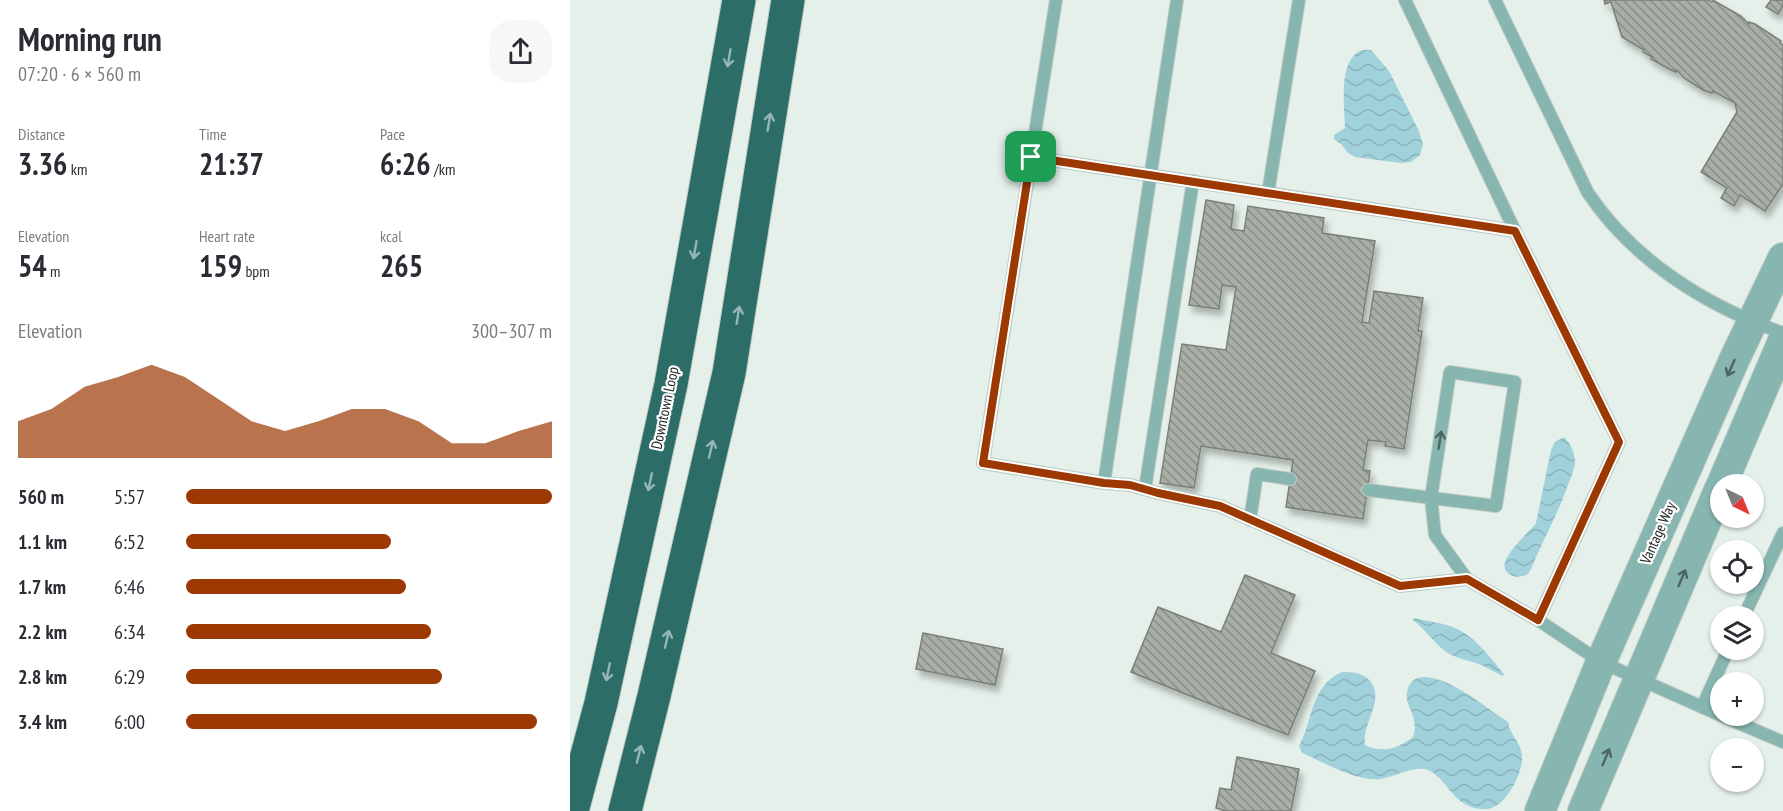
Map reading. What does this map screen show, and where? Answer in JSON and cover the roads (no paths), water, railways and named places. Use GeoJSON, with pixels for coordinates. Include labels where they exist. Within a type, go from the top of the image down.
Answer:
{"type":"FeatureCollection","features":[{"type":"Feature","properties":{"kind":"highway","name":"Downtown Loop"},"geometry":{"type":"LineString","coordinates":[[572,811],[601,703],[671,384],[739,0]]}},
{"type":"Feature","properties":{"kind":"highway"},"geometry":{"type":"LineString","coordinates":[[624,811],[654,696],[729,372],[788,0]]}},
{"type":"Feature","properties":{"kind":"street","name":"Vantage Way"},"geometry":{"type":"LineString","coordinates":[[1540,811],[1601,662],[1752,322],[1783,258]]}},
{"type":"Feature","properties":{"kind":"street"},"geometry":{"type":"LineString","coordinates":[[1726,474],[1783,341]]}},
{"type":"Feature","properties":{"kind":"street"},"geometry":{"type":"LineString","coordinates":[[1583,811],[1710,512]]}},
{"type":"Feature","properties":{"kind":"lane"},"geometry":{"type":"LineString","coordinates":[[1056,0],[983,463],[1104,483],[1130,485],[1220,506],[1400,586],[1467,579]]}},
{"type":"Feature","properties":{"kind":"lane"},"geometry":{"type":"LineString","coordinates":[[1104,483],[1177,0]]}},
{"type":"Feature","properties":{"kind":"lane"},"geometry":{"type":"LineString","coordinates":[[1268,193],[1299,0]]}},
{"type":"Feature","properties":{"kind":"lane"},"geometry":{"type":"LineString","coordinates":[[1405,0],[1619,442],[1538,620]]}},
{"type":"Feature","properties":{"kind":"lane"},"geometry":{"type":"LineString","coordinates":[[1495,0],[1588,193],[1603,216],[1643,257],[1661,271],[1752,322],[1783,333]]}},
{"type":"Feature","properties":{"kind":"lane"},"geometry":{"type":"LineString","coordinates":[[1031,157],[1515,231]]}},
{"type":"Feature","properties":{"kind":"lane"},"geometry":{"type":"LineString","coordinates":[[1145,489],[1194,181]]}},
{"type":"Feature","properties":{"kind":"lane"},"geometry":{"type":"LineString","coordinates":[[1368,490],[1431,498],[1496,506],[1515,382],[1450,372],[1431,498],[1435,535],[1467,579],[1538,620],[1601,662],[1710,710]]}},
{"type":"Feature","properties":{"kind":"lane"},"geometry":{"type":"LineString","coordinates":[[1250,520],[1257,474],[1290,479]]}},
{"type":"Feature","properties":{"kind":"lane"},"geometry":{"type":"LineString","coordinates":[[1749,606],[1783,533]]}},
{"type":"Feature","properties":{"kind":"lane"},"geometry":{"type":"LineString","coordinates":[[1702,707],[1723,660]]}},
{"type":"Feature","properties":{"kind":"lane"},"geometry":{"type":"LineString","coordinates":[[1746,726],[1783,742]]}},
{"type":"Feature","properties":{"kind":"water"},"geometry":{"type":"Polygon","coordinates":[[[1362,50],[1371,50],[1389,71],[1418,129],[1423,144],[1420,155],[1411,162],[1401,163],[1355,157],[1334,139],[1334,135],[1345,128],[1344,84],[1349,63],[1354,55],[1362,50]]]}},
{"type":"Feature","properties":{"kind":"water"},"geometry":{"type":"Polygon","coordinates":[[[1564,437],[1571,446],[1574,456],[1573,473],[1531,569],[1527,575],[1515,577],[1506,571],[1507,557],[1536,523],[1551,450],[1555,442],[1564,437]]]}},
{"type":"Feature","properties":{"kind":"water"},"geometry":{"type":"Polygon","coordinates":[[[1414,618],[1447,625],[1465,633],[1486,652],[1504,674],[1503,676],[1484,666],[1449,654],[1413,620],[1414,618]]]}},
{"type":"Feature","properties":{"kind":"water"},"geometry":{"type":"Polygon","coordinates":[[[1342,672],[1363,675],[1374,687],[1375,703],[1365,737],[1365,745],[1371,748],[1390,749],[1413,737],[1415,724],[1407,692],[1412,681],[1422,677],[1448,683],[1508,722],[1520,747],[1522,762],[1517,778],[1508,794],[1497,805],[1488,809],[1478,809],[1460,800],[1435,774],[1424,769],[1414,769],[1385,778],[1371,779],[1340,771],[1302,753],[1299,746],[1318,694],[1324,685],[1342,672]]]}}]}
